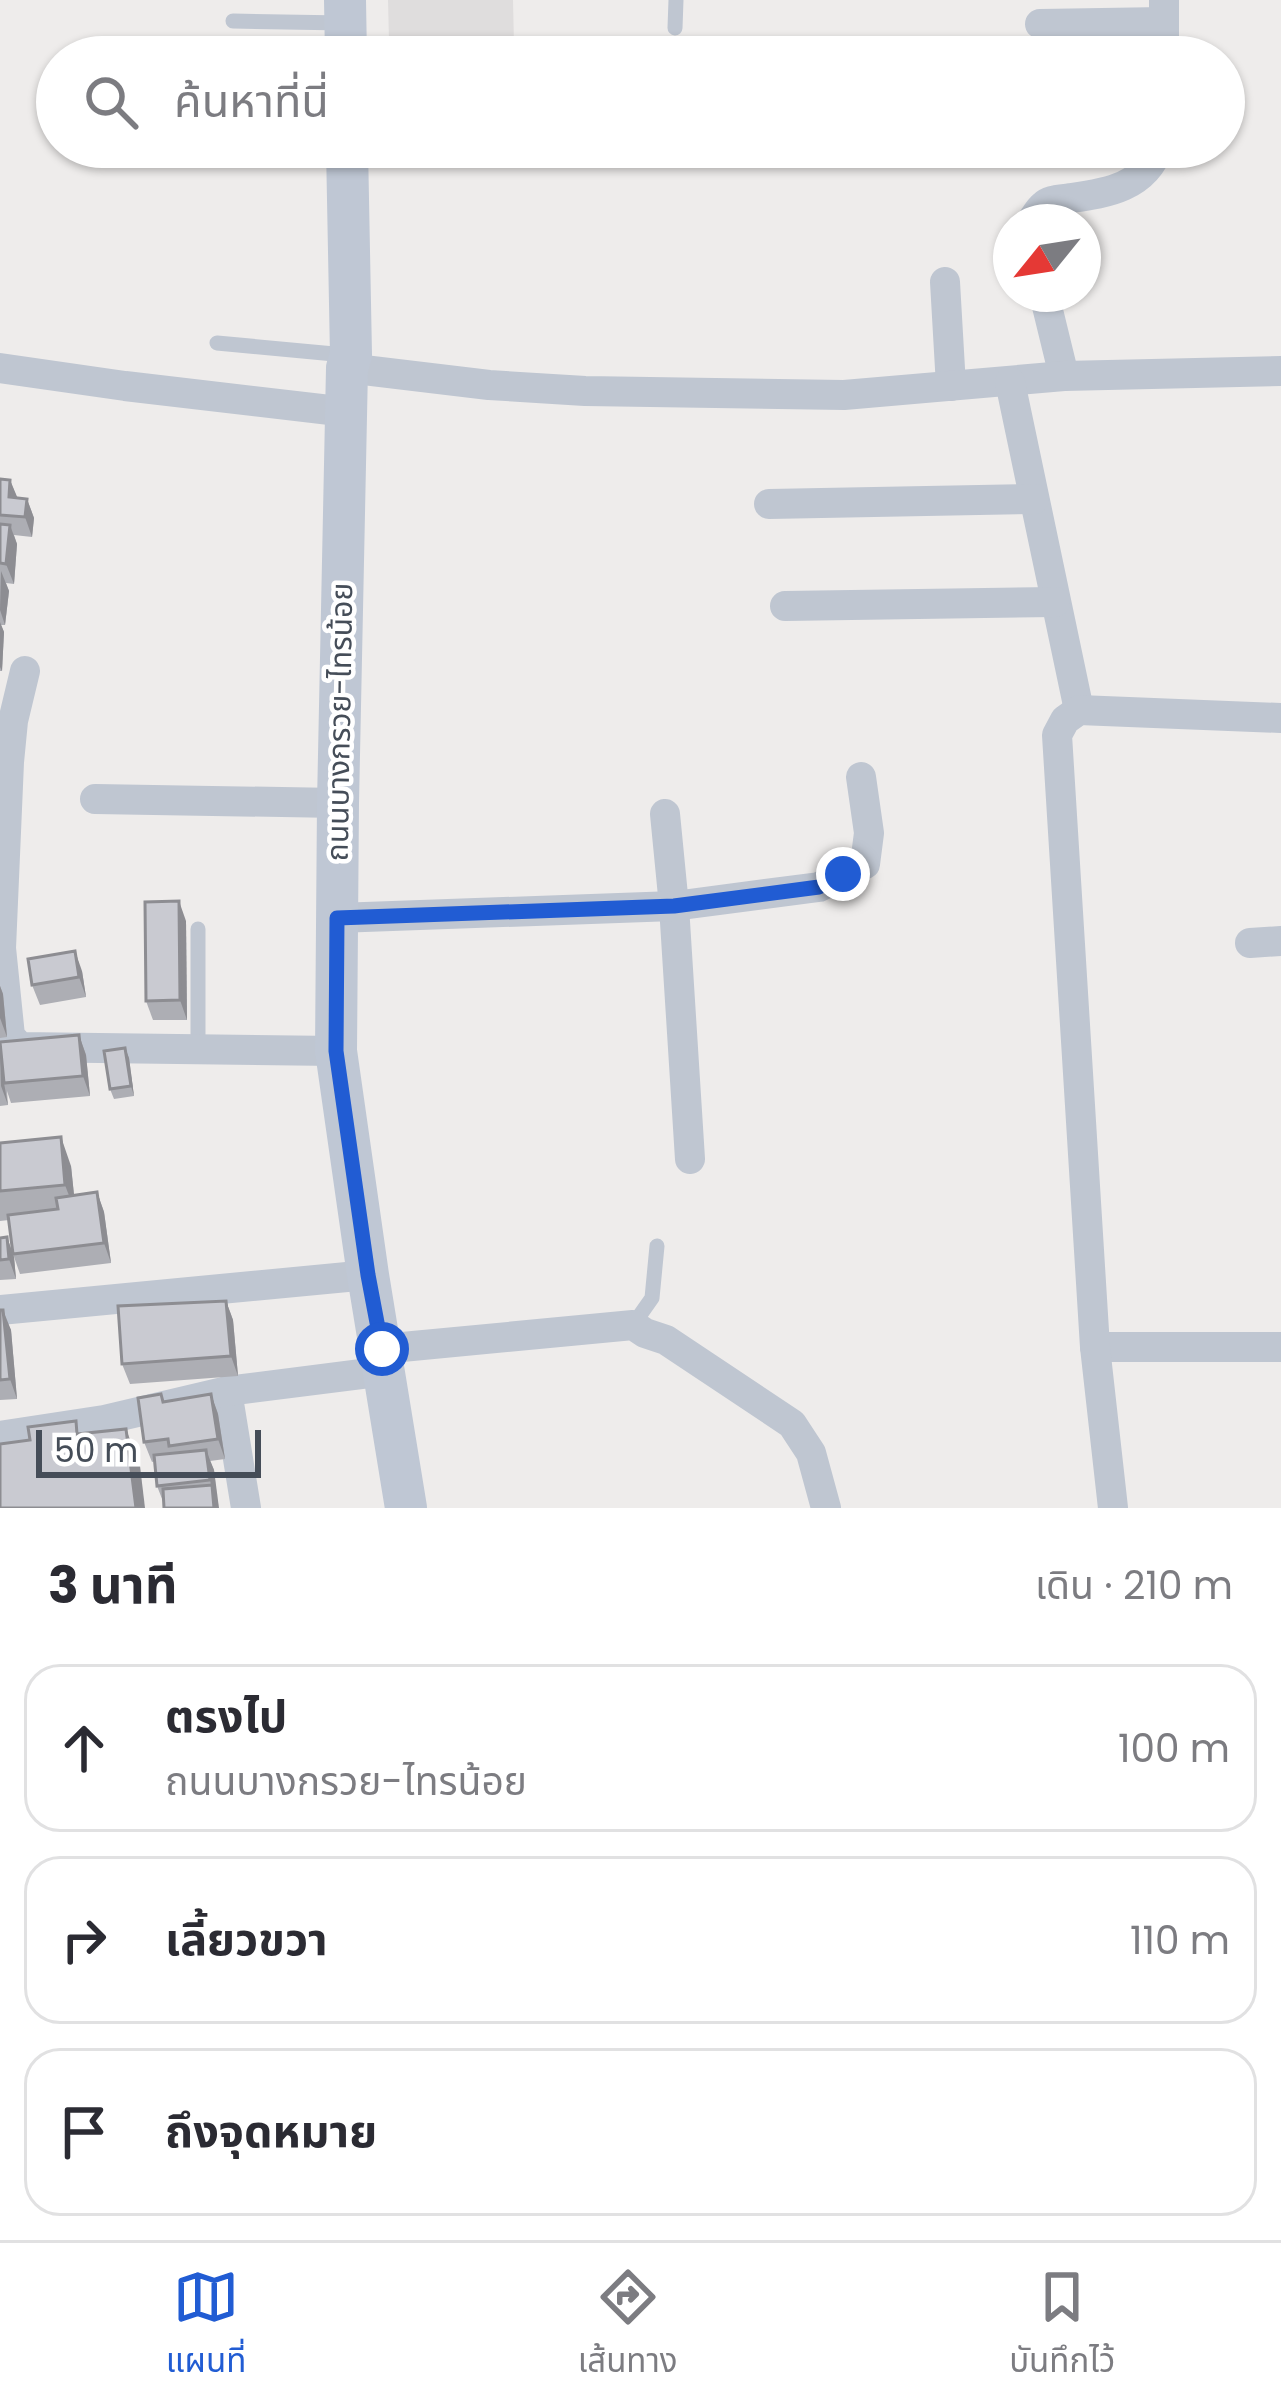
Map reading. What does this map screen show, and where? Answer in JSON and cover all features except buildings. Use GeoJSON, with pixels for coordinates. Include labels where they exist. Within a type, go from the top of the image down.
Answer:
{"type":"FeatureCollection","features":[{"type":"Feature","properties":{"kind":"main road","name":"ถนนบางกรวย-ไทรน้อย"},"geometry":{"type":"LineString","coordinates":[[347,168],[349,362],[336,1051],[406,1508]]}},
{"type":"Feature","properties":{"kind":"street"},"geometry":{"type":"LineString","coordinates":[[1040,24],[1164,11]]}},
{"type":"Feature","properties":{"kind":"street"},"geometry":{"type":"LineString","coordinates":[[1046,204],[1127,186],[1148,168]]}},
{"type":"Feature","properties":{"kind":"street"},"geometry":{"type":"LineString","coordinates":[[945,283],[951,386]]}},
{"type":"Feature","properties":{"kind":"street"},"geometry":{"type":"LineString","coordinates":[[1048,312],[1064,376]]}},
{"type":"Feature","properties":{"kind":"street"},"geometry":{"type":"LineString","coordinates":[[349,362],[489,385],[844,394],[1064,376],[1281,371]]}},
{"type":"Feature","properties":{"kind":"street"},"geometry":{"type":"LineString","coordinates":[[0,368],[346,412]]}},
{"type":"Feature","properties":{"kind":"street"},"geometry":{"type":"LineString","coordinates":[[1010,382],[1079,710]]}},
{"type":"Feature","properties":{"kind":"street"},"geometry":{"type":"LineString","coordinates":[[770,504],[1034,499]]}},
{"type":"Feature","properties":{"kind":"street"},"geometry":{"type":"LineString","coordinates":[[785,607],[1055,602]]}},
{"type":"Feature","properties":{"kind":"street"},"geometry":{"type":"LineString","coordinates":[[25,671],[9,762],[1,948],[10,1036],[20,1046],[336,1051]]}},
{"type":"Feature","properties":{"kind":"street"},"geometry":{"type":"LineString","coordinates":[[1113,1508],[1095,1347],[1057,735],[1065,720],[1079,710],[1281,718]]}},
{"type":"Feature","properties":{"kind":"street"},"geometry":{"type":"LineString","coordinates":[[337,918],[674,906],[819,887],[865,864],[869,833],[861,777]]}},
{"type":"Feature","properties":{"kind":"street"},"geometry":{"type":"LineString","coordinates":[[95,799],[338,803]]}},
{"type":"Feature","properties":{"kind":"street"},"geometry":{"type":"LineString","coordinates":[[665,814],[690,1159]]}},
{"type":"Feature","properties":{"kind":"street"},"geometry":{"type":"LineString","coordinates":[[0,1310],[368,1275]]}},
{"type":"Feature","properties":{"kind":"street"},"geometry":{"type":"LineString","coordinates":[[0,1436],[104,1420],[383,1360],[633,1325],[666,1340],[792,1424],[811,1453],[826,1508]]}},
{"type":"Feature","properties":{"kind":"street"},"geometry":{"type":"LineString","coordinates":[[1095,1347],[1281,1347]]}},
{"type":"Feature","properties":{"kind":"street"},"geometry":{"type":"LineString","coordinates":[[226,1391],[246,1508]]}},
{"type":"Feature","properties":{"kind":"lane"},"geometry":{"type":"LineString","coordinates":[[675,28],[676,0]]}},
{"type":"Feature","properties":{"kind":"lane"},"geometry":{"type":"LineString","coordinates":[[233,21],[346,27]]}},
{"type":"Feature","properties":{"kind":"lane"},"geometry":{"type":"LineString","coordinates":[[217,343],[349,362]]}},
{"type":"Feature","properties":{"kind":"lane"},"geometry":{"type":"LineString","coordinates":[[198,929],[198,1049]]}},
{"type":"Feature","properties":{"kind":"lane"},"geometry":{"type":"LineString","coordinates":[[633,1325],[652,1298],[657,1246]]}},
{"type":"Feature","properties":{"kind":"shaded area"},"geometry":{"type":"Polygon","coordinates":[[[388,0],[513,0],[514,36],[389,36],[388,0]]]}},
{"type":"Feature","properties":{"kind":"route"},"geometry":{"type":"LineString","coordinates":[[382,1349],[336,1051],[337,918],[674,906],[819,887],[843,874]]}}]}
